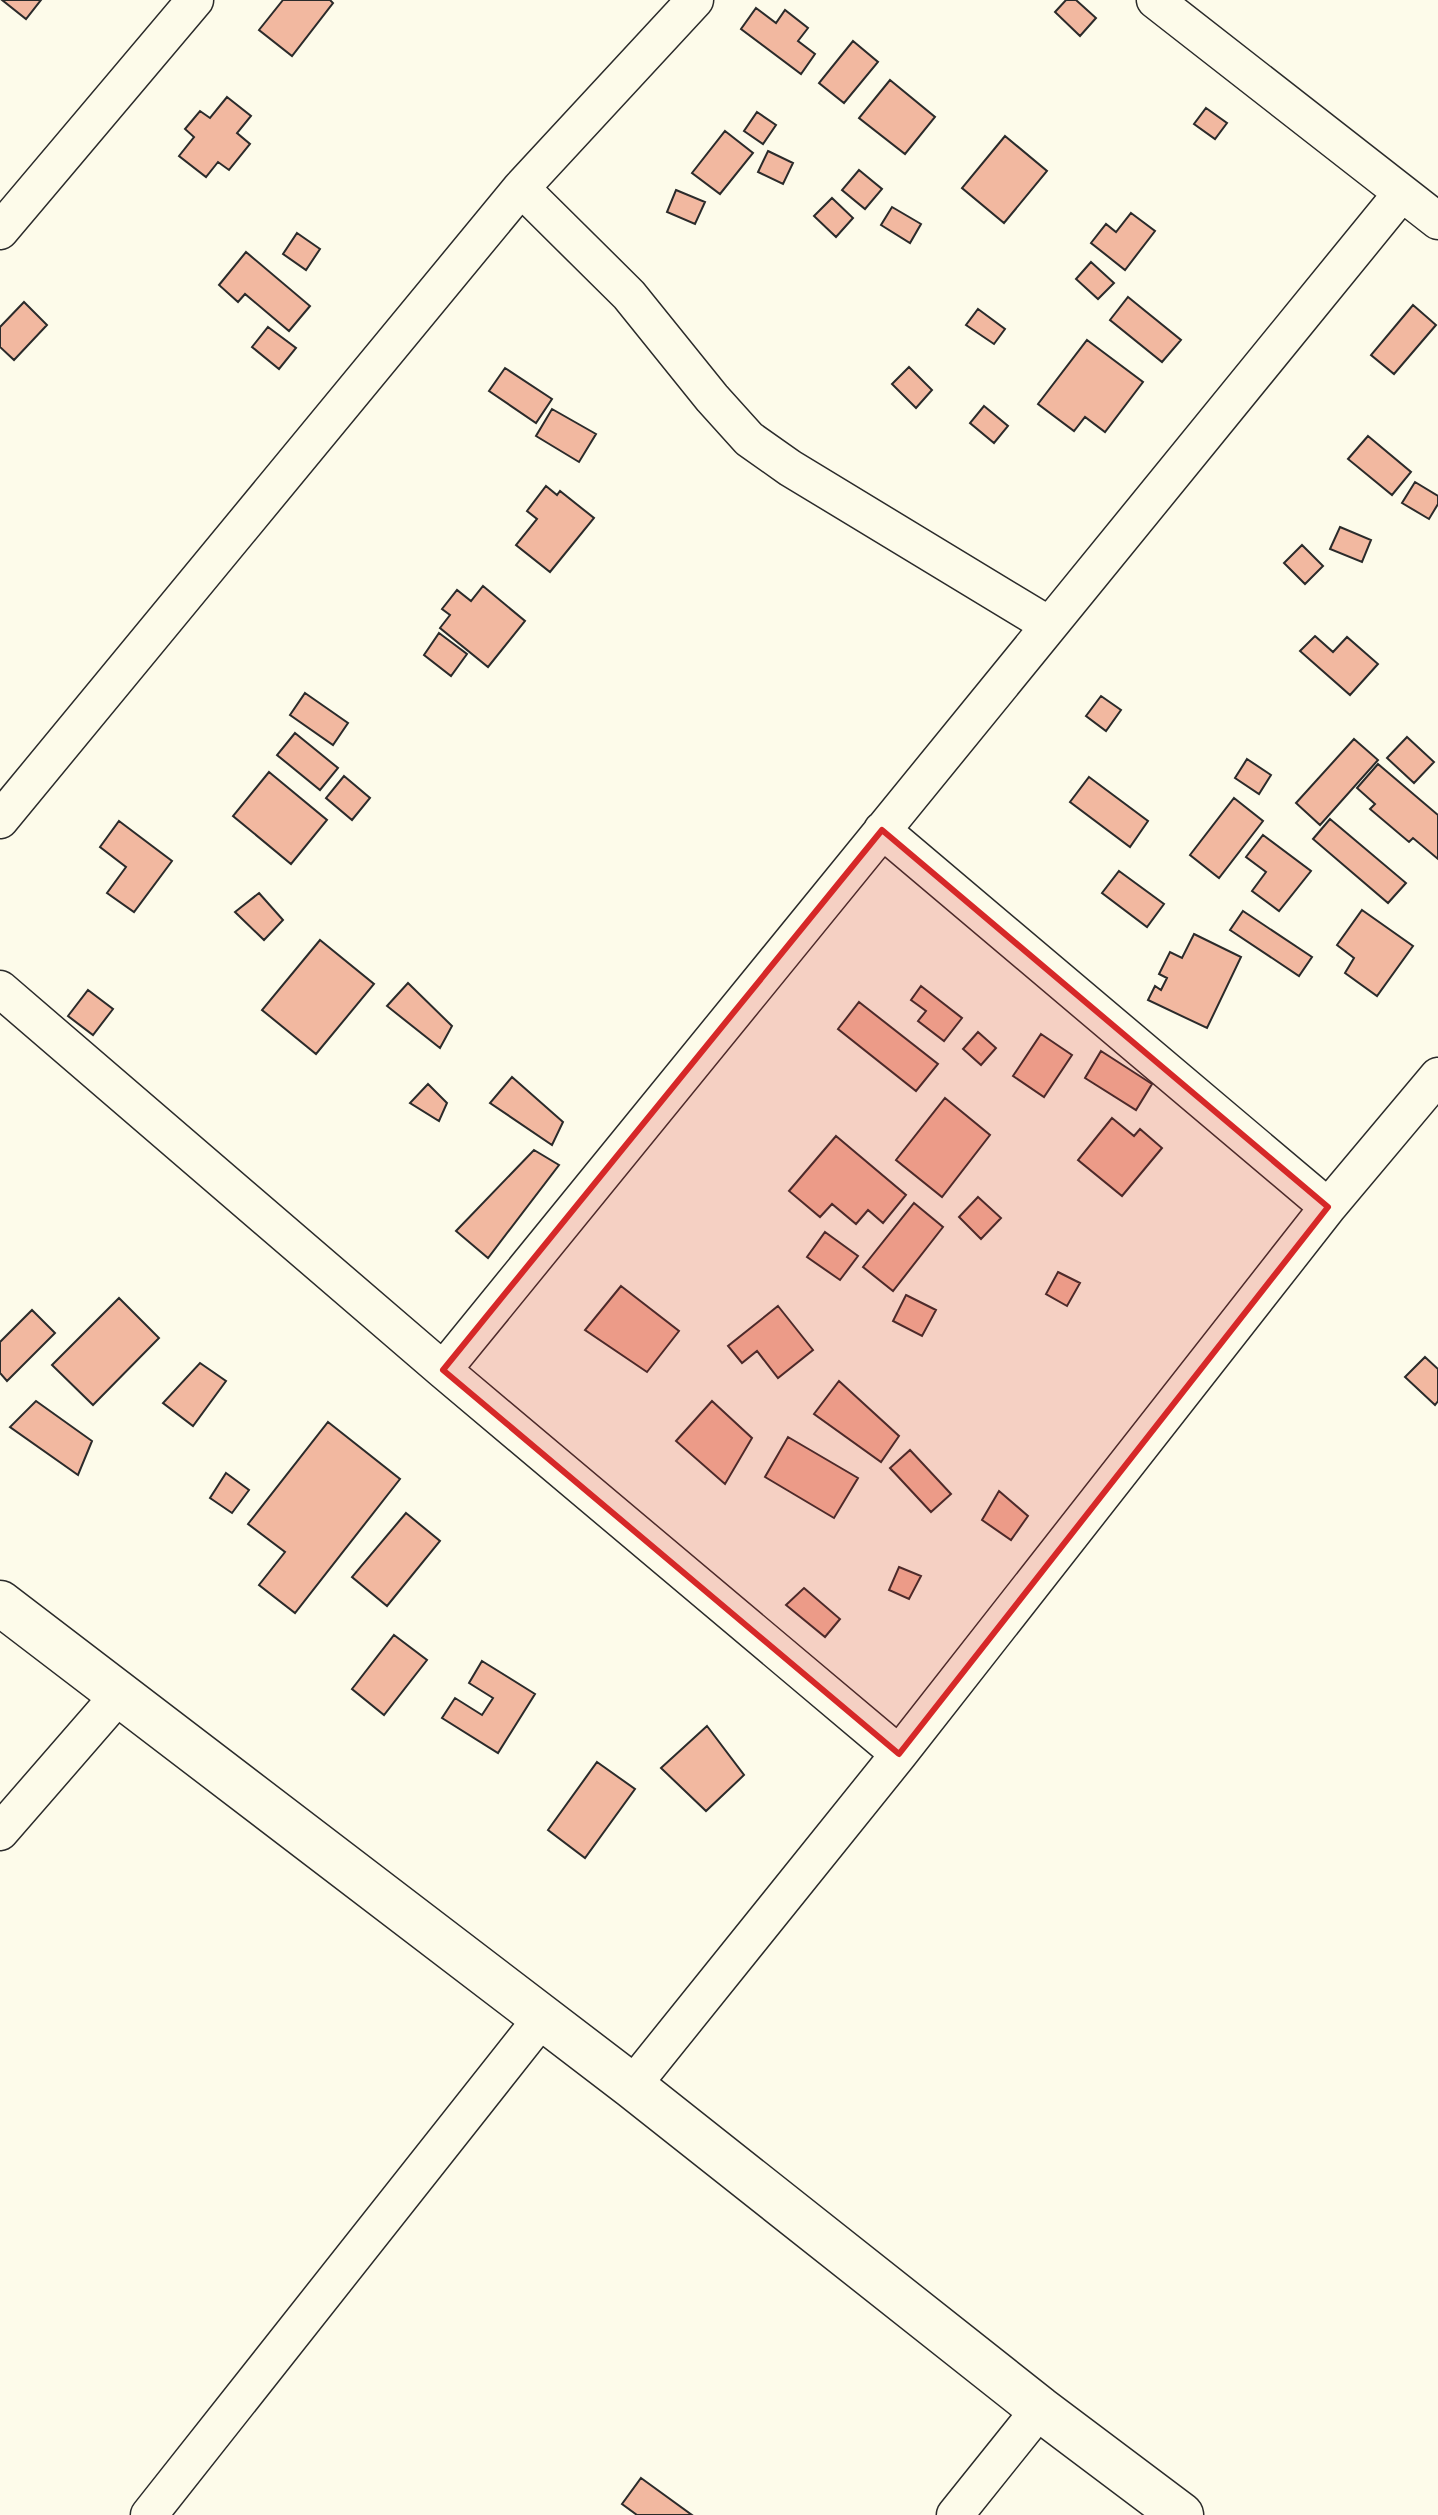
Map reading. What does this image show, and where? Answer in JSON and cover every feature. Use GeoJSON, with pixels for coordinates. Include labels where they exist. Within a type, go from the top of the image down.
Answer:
{"type":"FeatureCollection","features":[{"type":"Feature","properties":{"kind":"street"},"geometry":{"type":"LineString","coordinates":[[0,231],[195,0]]}},
{"type":"Feature","properties":{"kind":"street"},"geometry":{"type":"LineString","coordinates":[[0,820],[521,188],[695,0]]}},
{"type":"Feature","properties":{"kind":"street"},"geometry":{"type":"LineString","coordinates":[[1155,0],[1438,221]]}},
{"type":"Feature","properties":{"kind":"street"},"geometry":{"type":"LineString","coordinates":[[521,188],[629,295],[749,439],[790,468],[1049,625]]}},
{"type":"Feature","properties":{"kind":"street"},"geometry":{"type":"LineString","coordinates":[[443,1370],[1401,194]]}},
{"type":"Feature","properties":{"kind":"street"},"geometry":{"type":"LineString","coordinates":[[882,830],[1328,1207]]}},
{"type":"Feature","properties":{"kind":"street"},"geometry":{"type":"LineString","coordinates":[[0,989],[443,1370],[899,1754]]}},
{"type":"Feature","properties":{"kind":"street"},"geometry":{"type":"LineString","coordinates":[[632,2086],[899,1754],[1328,1207],[1438,1076]]}},
{"type":"Feature","properties":{"kind":"street"},"geometry":{"type":"LineString","coordinates":[[0,1603],[632,2086],[1040,2409],[1181,2515]]}},
{"type":"Feature","properties":{"kind":"street"},"geometry":{"type":"LineString","coordinates":[[0,1832],[119,1695]]}},
{"type":"Feature","properties":{"kind":"street"},"geometry":{"type":"LineString","coordinates":[[149,2515],[542,2018]]}},
{"type":"Feature","properties":{"kind":"street"},"geometry":{"type":"LineString","coordinates":[[955,2515],[1040,2409]]}},
{"type":"Feature","properties":{"kind":"highlighted area"},"geometry":{"type":"Polygon","coordinates":[[[882,830],[1328,1207],[899,1754],[443,1370],[882,830]]]}},
{"type":"Feature","properties":{"kind":"building"},"geometry":{"type":"Polygon","coordinates":[[[2,0],[41,0],[26,19],[2,0]]]}},
{"type":"Feature","properties":{"kind":"building"},"geometry":{"type":"Polygon","coordinates":[[[283,0],[330,0],[333,3],[292,56],[259,30],[283,0]]]}},
{"type":"Feature","properties":{"kind":"building"},"geometry":{"type":"Polygon","coordinates":[[[1066,0],[1076,0],[1096,18],[1080,36],[1055,12],[1066,0]]]}},
{"type":"Feature","properties":{"kind":"building"},"geometry":{"type":"Polygon","coordinates":[[[756,8],[776,23],[785,10],[808,28],[798,41],[815,54],[801,74],[741,29],[756,8]]]}},
{"type":"Feature","properties":{"kind":"building"},"geometry":{"type":"Polygon","coordinates":[[[853,41],[878,62],[844,103],[819,83],[853,41]]]}},
{"type":"Feature","properties":{"kind":"building"},"geometry":{"type":"Polygon","coordinates":[[[890,80],[935,117],[905,154],[859,118],[890,80]]]}},
{"type":"Feature","properties":{"kind":"building"},"geometry":{"type":"Polygon","coordinates":[[[227,97],[251,116],[237,133],[250,144],[229,170],[218,162],[206,177],[179,156],[194,137],[185,129],[200,111],[210,118],[227,97]]]}},
{"type":"Feature","properties":{"kind":"building"},"geometry":{"type":"Polygon","coordinates":[[[1206,108],[1227,123],[1215,139],[1194,124],[1206,108]]]}},
{"type":"Feature","properties":{"kind":"building"},"geometry":{"type":"Polygon","coordinates":[[[757,112],[776,125],[763,144],[744,131],[757,112]]]}},
{"type":"Feature","properties":{"kind":"building"},"geometry":{"type":"Polygon","coordinates":[[[725,131],[753,153],[720,194],[692,173],[725,131]]]}},
{"type":"Feature","properties":{"kind":"building"},"geometry":{"type":"Polygon","coordinates":[[[1005,136],[1047,171],[1004,223],[962,188],[1005,136]]]}},
{"type":"Feature","properties":{"kind":"building"},"geometry":{"type":"Polygon","coordinates":[[[768,151],[793,163],[783,184],[758,172],[768,151]]]}},
{"type":"Feature","properties":{"kind":"building"},"geometry":{"type":"Polygon","coordinates":[[[859,170],[882,189],[865,209],[842,190],[859,170]]]}},
{"type":"Feature","properties":{"kind":"building"},"geometry":{"type":"Polygon","coordinates":[[[676,190],[705,202],[695,224],[667,212],[676,190]]]}},
{"type":"Feature","properties":{"kind":"building"},"geometry":{"type":"Polygon","coordinates":[[[832,198],[853,218],[836,237],[814,216],[832,198]]]}},
{"type":"Feature","properties":{"kind":"building"},"geometry":{"type":"Polygon","coordinates":[[[892,207],[921,224],[910,243],[881,225],[892,207]]]}},
{"type":"Feature","properties":{"kind":"building"},"geometry":{"type":"Polygon","coordinates":[[[1131,213],[1155,231],[1125,270],[1091,243],[1106,224],[1116,232],[1131,213]]]}},
{"type":"Feature","properties":{"kind":"building"},"geometry":{"type":"Polygon","coordinates":[[[297,233],[320,249],[306,270],[283,254],[297,233]]]}},
{"type":"Feature","properties":{"kind":"building"},"geometry":{"type":"Polygon","coordinates":[[[246,252],[310,306],[289,331],[245,294],[238,302],[219,285],[246,252]]]}},
{"type":"Feature","properties":{"kind":"building"},"geometry":{"type":"Polygon","coordinates":[[[1091,262],[1114,283],[1098,299],[1076,279],[1091,262]]]}},
{"type":"Feature","properties":{"kind":"building"},"geometry":{"type":"Polygon","coordinates":[[[1128,297],[1181,340],[1162,362],[1110,320],[1128,297]]]}},
{"type":"Feature","properties":{"kind":"building"},"geometry":{"type":"Polygon","coordinates":[[[24,302],[47,325],[14,360],[0,347],[0,327],[24,302]]]}},
{"type":"Feature","properties":{"kind":"building"},"geometry":{"type":"Polygon","coordinates":[[[1413,305],[1436,325],[1394,374],[1371,355],[1413,305]]]}},
{"type":"Feature","properties":{"kind":"building"},"geometry":{"type":"Polygon","coordinates":[[[978,309],[1005,329],[994,344],[966,325],[978,309]]]}},
{"type":"Feature","properties":{"kind":"building"},"geometry":{"type":"Polygon","coordinates":[[[268,327],[296,348],[279,369],[252,347],[268,327]]]}},
{"type":"Feature","properties":{"kind":"building"},"geometry":{"type":"Polygon","coordinates":[[[1087,340],[1143,382],[1105,432],[1085,417],[1074,431],[1038,404],[1087,340]]]}},
{"type":"Feature","properties":{"kind":"building"},"geometry":{"type":"Polygon","coordinates":[[[909,367],[932,390],[916,408],[892,384],[909,367]]]}},
{"type":"Feature","properties":{"kind":"building"},"geometry":{"type":"Polygon","coordinates":[[[505,368],[552,399],[536,423],[489,391],[505,368]]]}},
{"type":"Feature","properties":{"kind":"building"},"geometry":{"type":"Polygon","coordinates":[[[984,406],[1008,426],[994,443],[970,423],[984,406]]]}},
{"type":"Feature","properties":{"kind":"building"},"geometry":{"type":"Polygon","coordinates":[[[552,409],[596,434],[579,462],[536,436],[552,409]]]}},
{"type":"Feature","properties":{"kind":"building"},"geometry":{"type":"Polygon","coordinates":[[[1368,436],[1411,472],[1392,495],[1348,459],[1368,436]]]}},
{"type":"Feature","properties":{"kind":"building"},"geometry":{"type":"Polygon","coordinates":[[[1415,482],[1438,496],[1438,504],[1429,519],[1402,503],[1415,482]]]}},
{"type":"Feature","properties":{"kind":"building"},"geometry":{"type":"Polygon","coordinates":[[[546,486],[557,495],[560,491],[594,518],[550,572],[516,545],[537,519],[527,511],[546,486]]]}},
{"type":"Feature","properties":{"kind":"building"},"geometry":{"type":"Polygon","coordinates":[[[1340,527],[1371,540],[1362,562],[1330,549],[1340,527]]]}},
{"type":"Feature","properties":{"kind":"building"},"geometry":{"type":"Polygon","coordinates":[[[1302,545],[1323,566],[1305,584],[1284,563],[1302,545]]]}},
{"type":"Feature","properties":{"kind":"building"},"geometry":{"type":"Polygon","coordinates":[[[483,586],[525,621],[488,667],[440,628],[450,615],[442,609],[457,590],[471,601],[483,586]]]}},
{"type":"Feature","properties":{"kind":"building"},"geometry":{"type":"Polygon","coordinates":[[[439,633],[467,654],[451,676],[424,655],[439,633]]]}},
{"type":"Feature","properties":{"kind":"building"},"geometry":{"type":"Polygon","coordinates":[[[1315,636],[1333,652],[1347,637],[1378,664],[1350,695],[1300,651],[1315,636]]]}},
{"type":"Feature","properties":{"kind":"building"},"geometry":{"type":"Polygon","coordinates":[[[305,693],[348,723],[333,745],[290,715],[305,693]]]}},
{"type":"Feature","properties":{"kind":"building"},"geometry":{"type":"Polygon","coordinates":[[[1101,696],[1121,710],[1106,731],[1086,716],[1101,696]]]}},
{"type":"Feature","properties":{"kind":"building"},"geometry":{"type":"Polygon","coordinates":[[[295,733],[338,768],[320,790],[277,755],[295,733]]]}},
{"type":"Feature","properties":{"kind":"building"},"geometry":{"type":"Polygon","coordinates":[[[1407,737],[1434,762],[1414,783],[1387,758],[1407,737]]]}},
{"type":"Feature","properties":{"kind":"building"},"geometry":{"type":"Polygon","coordinates":[[[1354,739],[1378,760],[1320,825],[1296,803],[1354,739]]]}},
{"type":"Feature","properties":{"kind":"building"},"geometry":{"type":"Polygon","coordinates":[[[1247,759],[1271,775],[1259,794],[1235,778],[1247,759]]]}},
{"type":"Feature","properties":{"kind":"building"},"geometry":{"type":"Polygon","coordinates":[[[1378,764],[1438,815],[1438,859],[1413,838],[1409,842],[1370,809],[1375,804],[1357,788],[1378,764]]]}},
{"type":"Feature","properties":{"kind":"building"},"geometry":{"type":"Polygon","coordinates":[[[269,772],[327,820],[291,864],[233,816],[269,772]]]}},
{"type":"Feature","properties":{"kind":"building"},"geometry":{"type":"Polygon","coordinates":[[[344,776],[370,798],[352,820],[326,798],[344,776]]]}},
{"type":"Feature","properties":{"kind":"building"},"geometry":{"type":"Polygon","coordinates":[[[1089,777],[1148,821],[1130,847],[1070,802],[1089,777]]]}},
{"type":"Feature","properties":{"kind":"building"},"geometry":{"type":"Polygon","coordinates":[[[1234,798],[1263,821],[1219,878],[1190,855],[1234,798]]]}},
{"type":"Feature","properties":{"kind":"building"},"geometry":{"type":"Polygon","coordinates":[[[1330,819],[1406,883],[1388,903],[1313,839],[1330,819]]]}},
{"type":"Feature","properties":{"kind":"building"},"geometry":{"type":"Polygon","coordinates":[[[119,821],[172,861],[134,912],[107,893],[126,867],[100,847],[119,821]]]}},
{"type":"Feature","properties":{"kind":"building"},"geometry":{"type":"Polygon","coordinates":[[[1263,835],[1311,871],[1279,911],[1252,891],[1266,872],[1246,857],[1263,835]]]}},
{"type":"Feature","properties":{"kind":"building"},"geometry":{"type":"Polygon","coordinates":[[[1119,871],[1164,904],[1147,927],[1102,893],[1119,871]]]}},
{"type":"Feature","properties":{"kind":"building"},"geometry":{"type":"Polygon","coordinates":[[[259,893],[283,920],[264,940],[235,912],[259,893]]]}},
{"type":"Feature","properties":{"kind":"building"},"geometry":{"type":"Polygon","coordinates":[[[1362,910],[1413,946],[1377,996],[1345,973],[1354,958],[1337,945],[1362,910]]]}},
{"type":"Feature","properties":{"kind":"building"},"geometry":{"type":"Polygon","coordinates":[[[1243,911],[1312,957],[1299,976],[1230,930],[1243,911]]]}},
{"type":"Feature","properties":{"kind":"building"},"geometry":{"type":"Polygon","coordinates":[[[1194,934],[1241,957],[1207,1028],[1148,1000],[1155,986],[1161,990],[1167,978],[1159,974],[1170,952],[1182,958],[1194,934]]]}},
{"type":"Feature","properties":{"kind":"building"},"geometry":{"type":"Polygon","coordinates":[[[320,940],[374,984],[316,1054],[262,1010],[320,940]]]}},
{"type":"Feature","properties":{"kind":"building"},"geometry":{"type":"Polygon","coordinates":[[[408,983],[452,1026],[440,1048],[387,1006],[408,983]]]}},
{"type":"Feature","properties":{"kind":"building"},"geometry":{"type":"Polygon","coordinates":[[[921,986],[962,1018],[944,1041],[918,1021],[926,1011],[911,1000],[921,986]]]}},
{"type":"Feature","properties":{"kind":"building"},"geometry":{"type":"Polygon","coordinates":[[[88,990],[113,1009],[93,1035],[68,1016],[88,990]]]}},
{"type":"Feature","properties":{"kind":"building"},"geometry":{"type":"Polygon","coordinates":[[[859,1002],[938,1064],[916,1091],[838,1029],[859,1002]]]}},
{"type":"Feature","properties":{"kind":"building"},"geometry":{"type":"Polygon","coordinates":[[[978,1032],[996,1048],[981,1065],[963,1049],[978,1032]]]}},
{"type":"Feature","properties":{"kind":"building"},"geometry":{"type":"Polygon","coordinates":[[[1041,1034],[1072,1055],[1044,1097],[1013,1076],[1041,1034]]]}},
{"type":"Feature","properties":{"kind":"building"},"geometry":{"type":"Polygon","coordinates":[[[1101,1051],[1152,1084],[1136,1110],[1085,1078],[1101,1051]]]}},
{"type":"Feature","properties":{"kind":"building"},"geometry":{"type":"Polygon","coordinates":[[[512,1077],[563,1122],[552,1145],[490,1103],[512,1077]]]}},
{"type":"Feature","properties":{"kind":"building"},"geometry":{"type":"Polygon","coordinates":[[[428,1084],[447,1103],[439,1121],[410,1103],[428,1084]]]}},
{"type":"Feature","properties":{"kind":"building"},"geometry":{"type":"Polygon","coordinates":[[[945,1098],[990,1135],[942,1197],[896,1160],[945,1098]]]}},
{"type":"Feature","properties":{"kind":"building"},"geometry":{"type":"Polygon","coordinates":[[[1112,1118],[1134,1136],[1140,1129],[1162,1148],[1122,1196],[1078,1160],[1112,1118]]]}},
{"type":"Feature","properties":{"kind":"building"},"geometry":{"type":"Polygon","coordinates":[[[836,1136],[906,1195],[883,1223],[868,1210],[856,1224],[832,1204],[820,1217],[789,1191],[836,1136]]]}},
{"type":"Feature","properties":{"kind":"building"},"geometry":{"type":"Polygon","coordinates":[[[534,1150],[559,1165],[488,1258],[456,1231],[534,1150]]]}},
{"type":"Feature","properties":{"kind":"building"},"geometry":{"type":"Polygon","coordinates":[[[978,1197],[1001,1218],[981,1239],[959,1217],[978,1197]]]}},
{"type":"Feature","properties":{"kind":"building"},"geometry":{"type":"Polygon","coordinates":[[[914,1203],[943,1227],[893,1291],[863,1267],[914,1203]]]}},
{"type":"Feature","properties":{"kind":"building"},"geometry":{"type":"Polygon","coordinates":[[[825,1232],[858,1256],[840,1280],[807,1257],[825,1232]]]}},
{"type":"Feature","properties":{"kind":"building"},"geometry":{"type":"Polygon","coordinates":[[[1058,1272],[1080,1283],[1067,1306],[1046,1294],[1058,1272]]]}},
{"type":"Feature","properties":{"kind":"building"},"geometry":{"type":"Polygon","coordinates":[[[621,1286],[679,1331],[647,1372],[585,1330],[621,1286]]]}},
{"type":"Feature","properties":{"kind":"building"},"geometry":{"type":"Polygon","coordinates":[[[906,1295],[936,1310],[922,1336],[893,1321],[906,1295]]]}},
{"type":"Feature","properties":{"kind":"building"},"geometry":{"type":"Polygon","coordinates":[[[119,1298],[159,1338],[93,1405],[52,1365],[119,1298]]]}},
{"type":"Feature","properties":{"kind":"building"},"geometry":{"type":"Polygon","coordinates":[[[778,1306],[813,1350],[778,1378],[757,1351],[742,1363],[728,1346],[778,1306]]]}},
{"type":"Feature","properties":{"kind":"building"},"geometry":{"type":"Polygon","coordinates":[[[32,1310],[55,1333],[7,1381],[0,1373],[0,1342],[32,1310]]]}},
{"type":"Feature","properties":{"kind":"building"},"geometry":{"type":"Polygon","coordinates":[[[1425,1357],[1438,1369],[1438,1401],[1435,1405],[1405,1377],[1425,1357]]]}},
{"type":"Feature","properties":{"kind":"building"},"geometry":{"type":"Polygon","coordinates":[[[200,1363],[226,1381],[193,1426],[163,1403],[200,1363]]]}},
{"type":"Feature","properties":{"kind":"building"},"geometry":{"type":"Polygon","coordinates":[[[839,1381],[899,1436],[881,1462],[814,1414],[839,1381]]]}},
{"type":"Feature","properties":{"kind":"building"},"geometry":{"type":"Polygon","coordinates":[[[36,1401],[92,1441],[78,1475],[10,1427],[36,1401]]]}},
{"type":"Feature","properties":{"kind":"building"},"geometry":{"type":"Polygon","coordinates":[[[712,1401],[752,1438],[725,1484],[676,1441],[712,1401]]]}},
{"type":"Feature","properties":{"kind":"building"},"geometry":{"type":"Polygon","coordinates":[[[328,1422],[400,1479],[295,1613],[259,1585],[285,1552],[248,1524],[328,1422]]]}},
{"type":"Feature","properties":{"kind":"building"},"geometry":{"type":"Polygon","coordinates":[[[788,1437],[858,1478],[834,1518],[765,1477],[788,1437]]]}},
{"type":"Feature","properties":{"kind":"building"},"geometry":{"type":"Polygon","coordinates":[[[910,1450],[951,1494],[931,1512],[890,1468],[910,1450]]]}},
{"type":"Feature","properties":{"kind":"building"},"geometry":{"type":"Polygon","coordinates":[[[226,1473],[249,1490],[232,1513],[210,1498],[226,1473]]]}},
{"type":"Feature","properties":{"kind":"building"},"geometry":{"type":"Polygon","coordinates":[[[999,1491],[1028,1516],[1011,1540],[982,1520],[999,1491]]]}},
{"type":"Feature","properties":{"kind":"building"},"geometry":{"type":"Polygon","coordinates":[[[406,1513],[440,1541],[387,1606],[352,1577],[406,1513]]]}},
{"type":"Feature","properties":{"kind":"building"},"geometry":{"type":"Polygon","coordinates":[[[899,1567],[921,1576],[909,1599],[889,1590],[899,1567]]]}},
{"type":"Feature","properties":{"kind":"building"},"geometry":{"type":"Polygon","coordinates":[[[804,1588],[840,1619],[825,1637],[786,1605],[804,1588]]]}},
{"type":"Feature","properties":{"kind":"building"},"geometry":{"type":"Polygon","coordinates":[[[394,1635],[427,1660],[384,1715],[352,1689],[394,1635]]]}},
{"type":"Feature","properties":{"kind":"building"},"geometry":{"type":"Polygon","coordinates":[[[482,1661],[535,1694],[498,1753],[442,1718],[455,1698],[482,1715],[493,1698],[469,1683],[482,1661]]]}},
{"type":"Feature","properties":{"kind":"building"},"geometry":{"type":"Polygon","coordinates":[[[707,1726],[744,1775],[706,1811],[661,1768],[707,1726]]]}},
{"type":"Feature","properties":{"kind":"building"},"geometry":{"type":"Polygon","coordinates":[[[597,1762],[635,1789],[585,1858],[548,1830],[597,1762]]]}},
{"type":"Feature","properties":{"kind":"building"},"geometry":{"type":"Polygon","coordinates":[[[641,2478],[692,2515],[637,2515],[622,2504],[641,2478]]]}}]}
